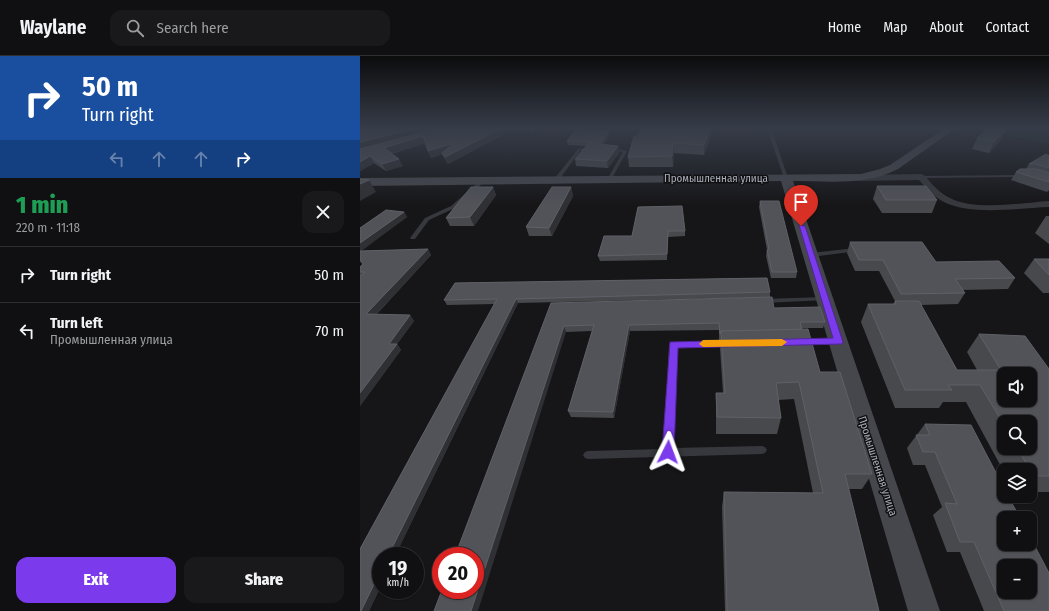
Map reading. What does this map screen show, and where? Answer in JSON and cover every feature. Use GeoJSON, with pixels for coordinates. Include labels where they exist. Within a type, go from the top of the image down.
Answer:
{"type":"FeatureCollection","features":[{"type":"Feature","properties":{"kind":"main road"},"geometry":{"type":"LineString","coordinates":[[786,178],[843,178],[895,172],[918,154]]}},
{"type":"Feature","properties":{"kind":"main road","name":"Промышленная улица"},"geometry":{"type":"LineString","coordinates":[[360,182],[610,178],[786,178],[924,611]]}},
{"type":"Feature","properties":{"kind":"street"},"geometry":{"type":"LineString","coordinates":[[895,172],[921,177],[942,197],[950,202],[968,206],[1049,204]]}},
{"type":"Feature","properties":{"kind":"lane"},"geometry":{"type":"LineString","coordinates":[[557,179],[576,154]]}},
{"type":"Feature","properties":{"kind":"lane"},"geometry":{"type":"LineString","coordinates":[[610,178],[623,154]]}},
{"type":"Feature","properties":{"kind":"lane"},"geometry":{"type":"LineString","coordinates":[[778,154],[786,178]]}},
{"type":"Feature","properties":{"kind":"lane"},"geometry":{"type":"LineString","coordinates":[[921,177],[1031,176]]}},
{"type":"Feature","properties":{"kind":"lane"},"geometry":{"type":"LineString","coordinates":[[413,238],[427,220],[454,207],[484,180]]}},
{"type":"Feature","properties":{"kind":"lane"},"geometry":{"type":"LineString","coordinates":[[811,255],[839,250],[862,250]]}},
{"type":"Feature","properties":{"kind":"lane"},"geometry":{"type":"LineString","coordinates":[[754,301],[825,299]]}},
{"type":"Feature","properties":{"kind":"lane"},"geometry":{"type":"LineString","coordinates":[[792,342],[838,342]]}},
{"type":"Feature","properties":{"kind":"lane"},"geometry":{"type":"LineString","coordinates":[[668,452],[673,344],[739,343]]}},
{"type":"Feature","properties":{"kind":"lane"},"geometry":{"type":"LineString","coordinates":[[588,455],[762,450]]}},
{"type":"Feature","properties":{"kind":"building"},"geometry":{"type":"Polygon","coordinates":[[[360,154],[392,154],[399,159],[382,164],[370,156],[360,162],[360,154]]]}},
{"type":"Feature","properties":{"kind":"building"},"geometry":{"type":"Polygon","coordinates":[[[443,154],[451,154],[445,157],[443,154]]]}},
{"type":"Feature","properties":{"kind":"building"},"geometry":{"type":"Polygon","coordinates":[[[579,154],[612,154],[607,161],[575,159],[579,154]]]}},
{"type":"Feature","properties":{"kind":"building"},"geometry":{"type":"Polygon","coordinates":[[[629,154],[672,154],[672,156],[628,157],[629,154]]]}},
{"type":"Feature","properties":{"kind":"building"},"geometry":{"type":"Polygon","coordinates":[[[1046,154],[1049,156],[1049,168],[1036,164],[1029,164],[1046,154]]]}},
{"type":"Feature","properties":{"kind":"building"},"geometry":{"type":"Polygon","coordinates":[[[1020,169],[1036,169],[1049,173],[1049,182],[1016,172],[1020,169]]]}},
{"type":"Feature","properties":{"kind":"building"},"geometry":{"type":"Polygon","coordinates":[[[360,179],[369,180],[360,184],[360,179]]]}},
{"type":"Feature","properties":{"kind":"building"},"geometry":{"type":"Polygon","coordinates":[[[877,186],[926,186],[937,200],[886,200],[877,186]]]}},
{"type":"Feature","properties":{"kind":"building"},"geometry":{"type":"Polygon","coordinates":[[[471,187],[493,187],[470,217],[446,218],[471,187]]]}},
{"type":"Feature","properties":{"kind":"building"},"geometry":{"type":"Polygon","coordinates":[[[552,187],[571,187],[549,228],[526,227],[552,187]]]}},
{"type":"Feature","properties":{"kind":"building"},"geometry":{"type":"Polygon","coordinates":[[[760,201],[779,201],[797,272],[772,272],[767,250],[769,250],[760,201]]]}},
{"type":"Feature","properties":{"kind":"building"},"geometry":{"type":"Polygon","coordinates":[[[682,206],[685,231],[668,231],[667,254],[598,256],[604,236],[632,236],[638,207],[682,206]]]}},
{"type":"Feature","properties":{"kind":"building"},"geometry":{"type":"Polygon","coordinates":[[[386,210],[404,212],[360,243],[360,228],[386,210]]]}},
{"type":"Feature","properties":{"kind":"building"},"geometry":{"type":"Polygon","coordinates":[[[850,242],[922,242],[936,262],[999,261],[1015,278],[955,279],[965,293],[901,294],[883,260],[859,260],[850,242]]]}},
{"type":"Feature","properties":{"kind":"building"},"geometry":{"type":"Polygon","coordinates":[[[428,249],[366,314],[410,315],[389,344],[397,344],[360,393],[360,276],[365,272],[360,272],[360,267],[363,264],[360,260],[360,251],[428,249]]]}},
{"type":"Feature","properties":{"kind":"building"},"geometry":{"type":"Polygon","coordinates":[[[1034,259],[1049,259],[1049,275],[1034,259]]]}},
{"type":"Feature","properties":{"kind":"building"},"geometry":{"type":"Polygon","coordinates":[[[767,278],[770,292],[516,299],[392,547],[372,547],[372,588],[360,611],[360,549],[497,299],[444,300],[455,283],[767,278]]]}},
{"type":"Feature","properties":{"kind":"building"},"geometry":{"type":"Polygon","coordinates":[[[772,297],[774,308],[820,307],[825,322],[800,322],[802,330],[721,331],[720,334],[719,323],[629,325],[613,412],[568,411],[594,325],[564,326],[484,571],[484,547],[458,547],[551,303],[772,297]]]}},
{"type":"Feature","properties":{"kind":"building"},"geometry":{"type":"Polygon","coordinates":[[[895,301],[919,301],[957,370],[997,370],[997,407],[1037,407],[1037,367],[999,367],[979,334],[1025,336],[1049,369],[1049,476],[1037,476],[1037,463],[1026,463],[1021,455],[1037,455],[1037,415],[998,415],[980,385],[948,385],[952,390],[905,390],[868,304],[896,304],[895,301]]]}},
{"type":"Feature","properties":{"kind":"building"},"geometry":{"type":"Polygon","coordinates":[[[808,329],[820,372],[840,372],[872,474],[845,474],[879,611],[727,611],[724,492],[823,493],[799,382],[776,383],[781,418],[717,417],[716,393],[725,393],[721,331],[808,329]]]}},
{"type":"Feature","properties":{"kind":"building"},"geometry":{"type":"Polygon","coordinates":[[[925,424],[971,425],[997,475],[997,503],[1012,503],[1016,511],[997,511],[997,551],[1037,550],[1049,573],[1049,611],[1004,611],[999,599],[1037,599],[1037,559],[997,559],[997,595],[974,542],[960,542],[945,503],[957,504],[935,452],[923,452],[916,435],[930,435],[925,424]]]}},
{"type":"Feature","properties":{"kind":"building"},"geometry":{"type":"Polygon","coordinates":[[[439,599],[475,599],[471,611],[434,611],[439,599]]]}},
{"type":"Feature","properties":{"kind":"slow traffic"},"geometry":{"type":"LineString","coordinates":[[703,344],[782,342]]}},
{"type":"Feature","properties":{"kind":"route"},"geometry":{"type":"LineString","coordinates":[[668,452],[673,344],[838,342],[801,226]]}}]}
